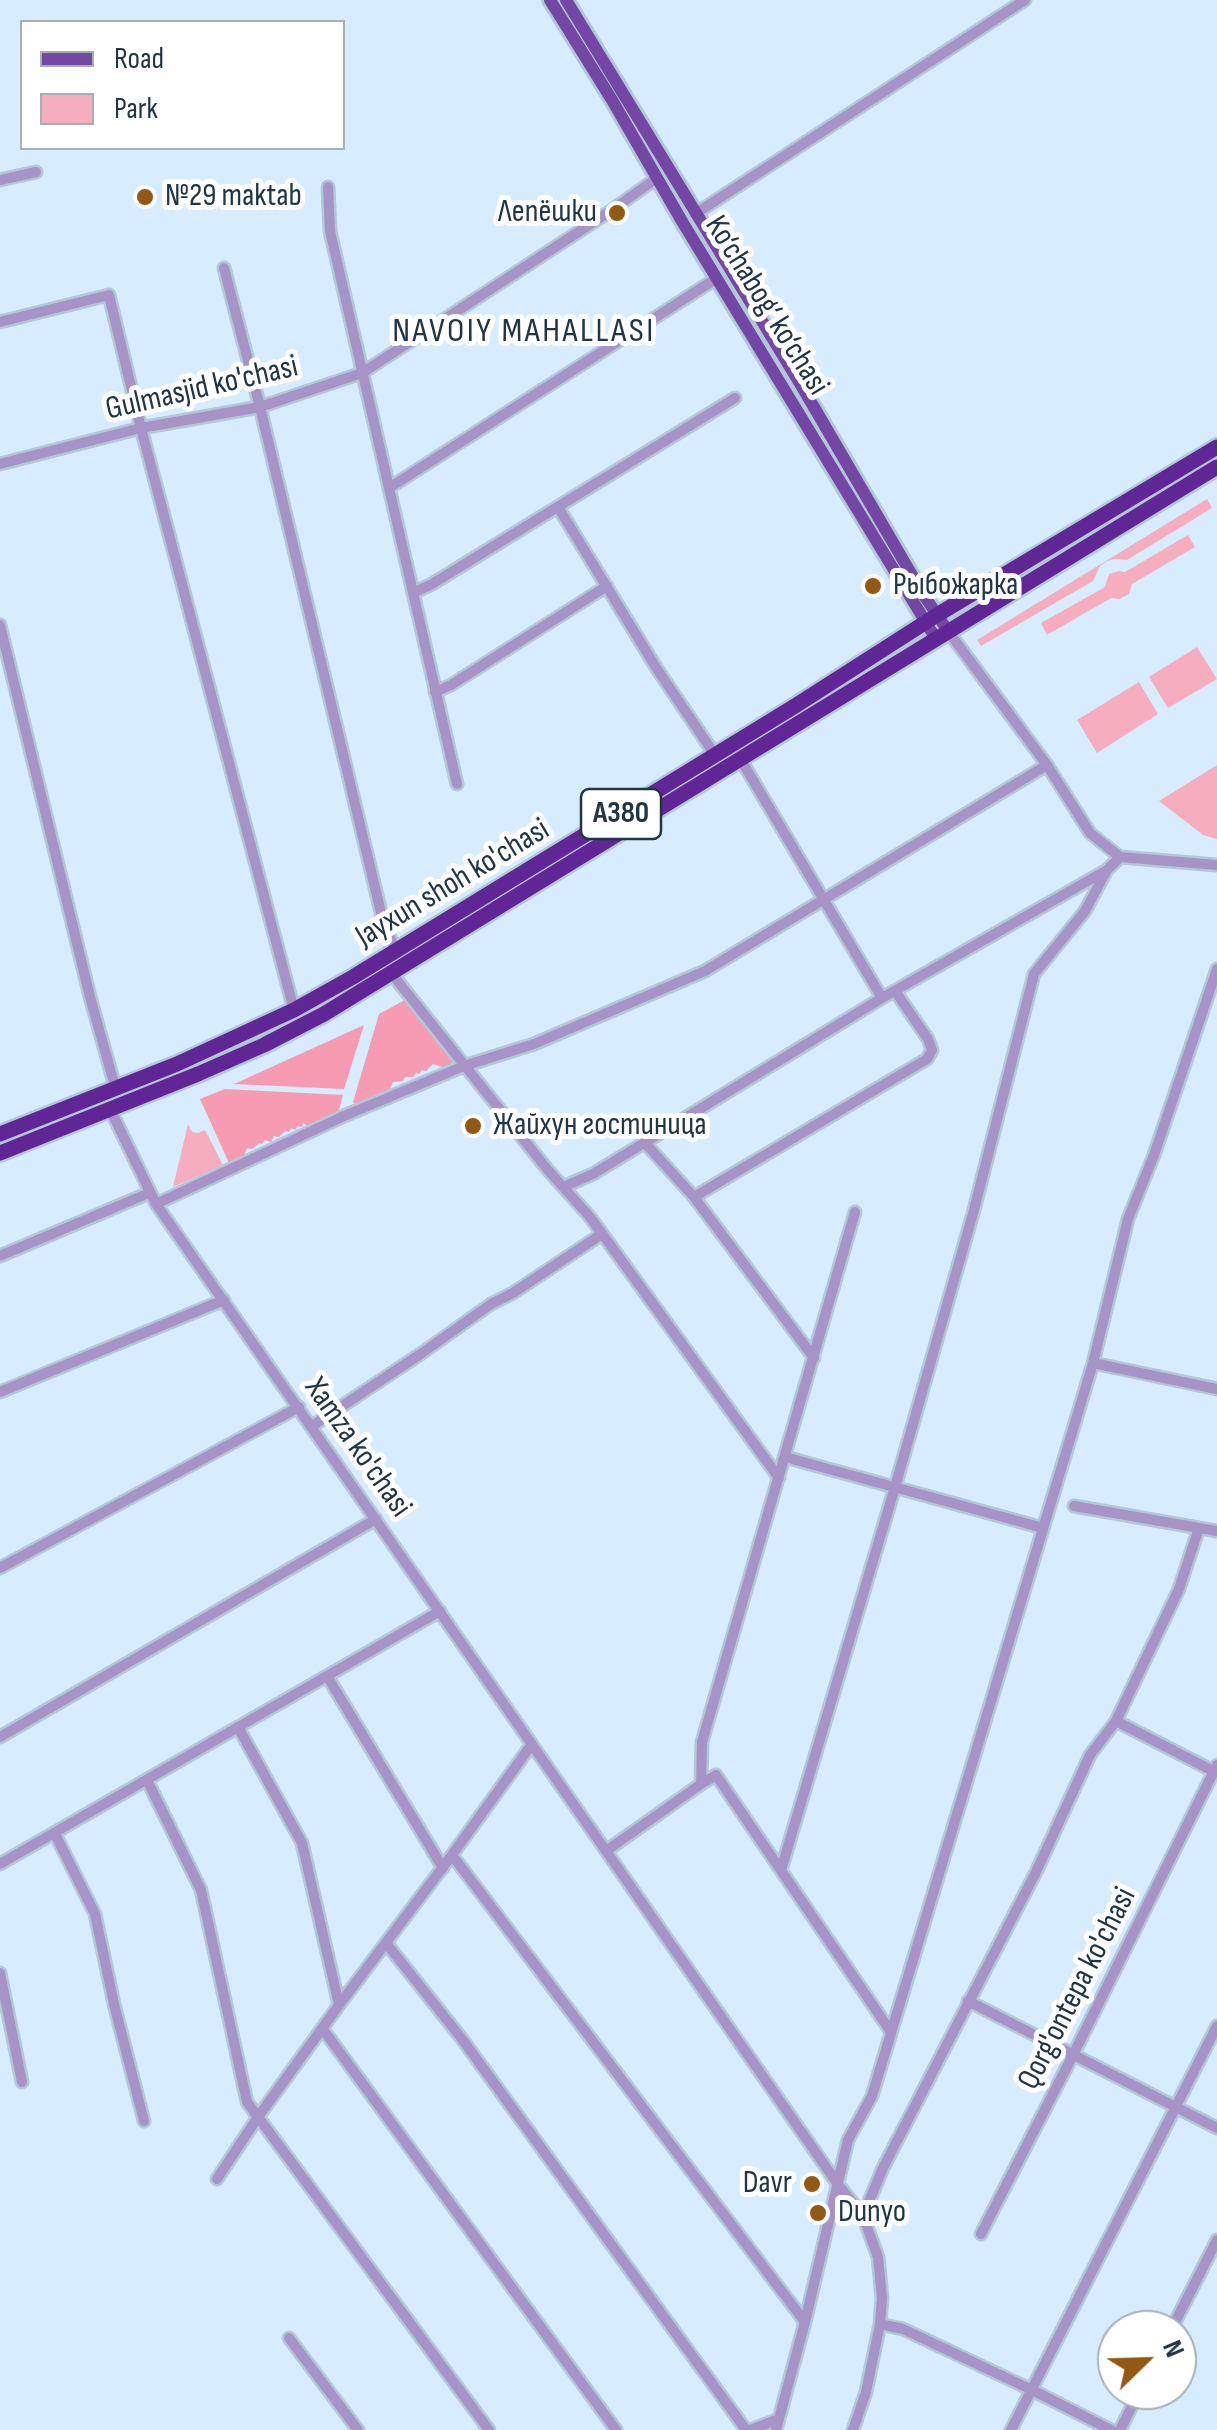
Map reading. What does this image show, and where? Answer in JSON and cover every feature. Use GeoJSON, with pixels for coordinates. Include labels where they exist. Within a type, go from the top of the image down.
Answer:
{"type":"FeatureCollection","features":[{"type":"Feature","properties":{"kind":"highway","name":"Jayxun shoh ko'chasi"},"geometry":{"type":"LineString","coordinates":[[0,1134],[176,1064],[294,1010],[1217,447]]}},
{"type":"Feature","properties":{"kind":"highway","name":"Jayxun shoh ko'chasi"},"geometry":{"type":"LineString","coordinates":[[0,1153],[264,1046],[324,1014],[1217,468]]}},
{"type":"Feature","properties":{"kind":"highway"},"geometry":{"type":"LineString","coordinates":[[1086,526],[1096,542]]}},
{"type":"Feature","properties":{"kind":"main road","name":"Ko‘chabog‘ ko‘chasi"},"geometry":{"type":"LineString","coordinates":[[550,0],[716,278],[942,635]]}},
{"type":"Feature","properties":{"kind":"main road","name":"Ko‘chabog‘ ko‘chasi"},"geometry":{"type":"LineString","coordinates":[[566,0],[801,384],[931,619]]}},
{"type":"Feature","properties":{"kind":"street"},"geometry":{"type":"LineString","coordinates":[[679,218],[1025,0]]}},
{"type":"Feature","properties":{"kind":"street"},"geometry":{"type":"LineString","coordinates":[[0,180],[36,172]]}},
{"type":"Feature","properties":{"kind":"street","name":"Gulmasjid ko'chasi"},"geometry":{"type":"LineString","coordinates":[[0,464],[141,428],[260,407],[362,373],[657,178]]}},
{"type":"Feature","properties":{"kind":"street"},"geometry":{"type":"LineString","coordinates":[[328,187],[330,230],[456,784]]}},
{"type":"Feature","properties":{"kind":"street"},"geometry":{"type":"LineString","coordinates":[[224,268],[384,926],[396,950]]}},
{"type":"Feature","properties":{"kind":"street"},"geometry":{"type":"LineString","coordinates":[[389,488],[716,278]]}},
{"type":"Feature","properties":{"kind":"street"},"geometry":{"type":"LineString","coordinates":[[0,322],[110,295],[141,428],[294,1010]]}},
{"type":"Feature","properties":{"kind":"street"},"geometry":{"type":"LineString","coordinates":[[787,392],[801,384]]}},
{"type":"Feature","properties":{"kind":"street"},"geometry":{"type":"LineString","coordinates":[[413,593],[735,398]]}},
{"type":"Feature","properties":{"kind":"street"},"geometry":{"type":"LineString","coordinates":[[558,506],[657,669],[715,755]]}},
{"type":"Feature","properties":{"kind":"street"},"geometry":{"type":"LineString","coordinates":[[436,692],[608,586]]}},
{"type":"Feature","properties":{"kind":"street"},"geometry":{"type":"LineString","coordinates":[[0,624],[116,1089],[110,1110]]}},
{"type":"Feature","properties":{"kind":"street"},"geometry":{"type":"LineString","coordinates":[[942,635],[1047,766],[1090,832],[1120,857],[1217,866]]}},
{"type":"Feature","properties":{"kind":"street"},"geometry":{"type":"LineString","coordinates":[[741,760],[882,998]]}},
{"type":"Feature","properties":{"kind":"street"},"geometry":{"type":"LineString","coordinates":[[156,1204],[344,1116],[464,1066],[534,1044],[705,972],[1047,766]]}},
{"type":"Feature","properties":{"kind":"street"},"geometry":{"type":"LineString","coordinates":[[563,1187],[594,1174],[882,998],[1107,870],[1120,857]]}},
{"type":"Feature","properties":{"kind":"street"},"geometry":{"type":"LineString","coordinates":[[780,1870],[974,1210],[1034,974],[1085,911],[1107,870]]}},
{"type":"Feature","properties":{"kind":"street"},"geometry":{"type":"LineString","coordinates":[[386,1943],[473,2054],[748,2430],[778,2425],[848,2140],[872,2096],[1092,1363],[1128,1219],[1154,1155],[1217,969]]}},
{"type":"Feature","properties":{"kind":"street"},"geometry":{"type":"LineString","coordinates":[[392,974],[602,1234],[779,1478]]}},
{"type":"Feature","properties":{"kind":"street"},"geometry":{"type":"LineString","coordinates":[[694,1198],[927,1059],[932,1050],[928,1039],[895,991]]}},
{"type":"Feature","properties":{"kind":"street","name":"Xamza ko'chasi"},"geometry":{"type":"LineString","coordinates":[[110,1110],[156,1204],[837,2183],[864,2216]]}},
{"type":"Feature","properties":{"kind":"street"},"geometry":{"type":"LineString","coordinates":[[645,1143],[694,1198],[814,1358]]}},
{"type":"Feature","properties":{"kind":"street"},"geometry":{"type":"LineString","coordinates":[[0,1256],[149,1193]]}},
{"type":"Feature","properties":{"kind":"street"},"geometry":{"type":"LineString","coordinates":[[702,1784],[702,1742],[856,1212]]}},
{"type":"Feature","properties":{"kind":"street"},"geometry":{"type":"LineString","coordinates":[[312,1426],[490,1304],[602,1234]]}},
{"type":"Feature","properties":{"kind":"street"},"geometry":{"type":"LineString","coordinates":[[0,1392],[224,1300]]}},
{"type":"Feature","properties":{"kind":"street"},"geometry":{"type":"LineString","coordinates":[[1092,1363],[1217,1389]]}},
{"type":"Feature","properties":{"kind":"street"},"geometry":{"type":"LineString","coordinates":[[0,1568],[299,1407]]}},
{"type":"Feature","properties":{"kind":"street"},"geometry":{"type":"LineString","coordinates":[[785,1457],[1043,1528]]}},
{"type":"Feature","properties":{"kind":"street"},"geometry":{"type":"LineString","coordinates":[[1074,1506],[1217,1531]]}},
{"type":"Feature","properties":{"kind":"street"},"geometry":{"type":"LineString","coordinates":[[0,1737],[376,1518]]}},
{"type":"Feature","properties":{"kind":"street"},"geometry":{"type":"LineString","coordinates":[[854,2430],[866,2392],[882,2298],[878,2256],[864,2216],[883,2168],[1036,1872],[1090,1755],[1116,1721],[1178,1589],[1200,1528]]}},
{"type":"Feature","properties":{"kind":"street"},"geometry":{"type":"LineString","coordinates":[[0,1864],[440,1611]]}},
{"type":"Feature","properties":{"kind":"street"},"geometry":{"type":"LineString","coordinates":[[327,1676],[443,1868]]}},
{"type":"Feature","properties":{"kind":"street"},"geometry":{"type":"LineString","coordinates":[[1116,1721],[1216,1770]]}},
{"type":"Feature","properties":{"kind":"street"},"geometry":{"type":"LineString","coordinates":[[238,1727],[302,1843],[339,2005]]}},
{"type":"Feature","properties":{"kind":"street"},"geometry":{"type":"LineString","coordinates":[[217,2179],[322,2028],[532,1744]]}},
{"type":"Feature","properties":{"kind":"street","name":"Qorg'ontepa ko'chasi"},"geometry":{"type":"LineString","coordinates":[[981,2234],[1216,1770]]}},
{"type":"Feature","properties":{"kind":"street"},"geometry":{"type":"LineString","coordinates":[[606,1851],[716,1775],[891,2032]]}},
{"type":"Feature","properties":{"kind":"street"},"geometry":{"type":"LineString","coordinates":[[147,1780],[202,1890],[247,2102],[488,2430]]}},
{"type":"Feature","properties":{"kind":"street"},"geometry":{"type":"LineString","coordinates":[[55,1834],[94,1914],[144,2121]]}},
{"type":"Feature","properties":{"kind":"street"},"geometry":{"type":"LineString","coordinates":[[452,1855],[805,2322]]}},
{"type":"Feature","properties":{"kind":"street"},"geometry":{"type":"LineString","coordinates":[[0,1973],[22,2082]]}},
{"type":"Feature","properties":{"kind":"street"},"geometry":{"type":"LineString","coordinates":[[968,2002],[1217,2128]]}},
{"type":"Feature","properties":{"kind":"street"},"geometry":{"type":"LineString","coordinates":[[1011,2430],[1217,2026]]}},
{"type":"Feature","properties":{"kind":"street"},"geometry":{"type":"LineString","coordinates":[[322,2028],[616,2430]]}},
{"type":"Feature","properties":{"kind":"street"},"geometry":{"type":"LineString","coordinates":[[1181,2310],[1217,2240]]}},
{"type":"Feature","properties":{"kind":"street"},"geometry":{"type":"LineString","coordinates":[[880,2324],[903,2329],[1111,2430]]}},
{"type":"Feature","properties":{"kind":"street"},"geometry":{"type":"LineString","coordinates":[[289,2338],[358,2430]]}},
{"type":"Feature","properties":{"kind":"green space"},"geometry":{"type":"Polygon","coordinates":[[[1207,499],[1212,508],[1127,560],[1107,561],[1093,581],[981,646],[977,640],[1207,499]]]}},
{"type":"Feature","properties":{"kind":"green space"},"geometry":{"type":"Polygon","coordinates":[[[1188,535],[1195,547],[1132,584],[1129,594],[1111,598],[1047,635],[1041,623],[1105,587],[1109,574],[1125,572],[1188,535]]]}},
{"type":"Feature","properties":{"kind":"green space"},"geometry":{"type":"Polygon","coordinates":[[[1197,647],[1217,679],[1168,708],[1149,677],[1197,647]]]}},
{"type":"Feature","properties":{"kind":"green space"},"geometry":{"type":"Polygon","coordinates":[[[1139,682],[1158,714],[1097,753],[1077,720],[1139,682]]]}},
{"type":"Feature","properties":{"kind":"green space"},"geometry":{"type":"Polygon","coordinates":[[[1217,765],[1217,839],[1203,835],[1159,801],[1217,765]]]}},
{"type":"Feature","properties":{"kind":"green space"},"geometry":{"type":"Polygon","coordinates":[[[188,1124],[192,1132],[205,1130],[223,1165],[173,1187],[188,1124]]]}},
{"type":"Feature","properties":{"kind":"shaded area"},"geometry":{"type":"Polygon","coordinates":[[[405,1000],[452,1056],[452,1064],[445,1068],[433,1064],[413,1077],[393,1082],[388,1093],[359,1107],[353,1102],[379,1014],[405,1000]]]}},
{"type":"Feature","properties":{"kind":"shaded area"},"geometry":{"type":"Polygon","coordinates":[[[364,1025],[344,1089],[234,1084],[364,1025]]]}},
{"type":"Feature","properties":{"kind":"shaded area"},"geometry":{"type":"Polygon","coordinates":[[[225,1089],[343,1095],[338,1114],[309,1127],[303,1123],[296,1130],[291,1128],[279,1137],[274,1136],[271,1142],[265,1140],[247,1148],[244,1156],[229,1163],[200,1099],[225,1089]]]}},
{"type":"Feature","properties":{"kind":"place","name":"№29 maktab"},"geometry":{"type":"Point","coordinates":[145,197]}},
{"type":"Feature","properties":{"kind":"place","name":"Лепёшки"},"geometry":{"type":"Point","coordinates":[617,213]}},
{"type":"Feature","properties":{"kind":"place","name":"Рыбожарка"},"geometry":{"type":"Point","coordinates":[873,586]}},
{"type":"Feature","properties":{"kind":"place","name":"Жайхун гостиница"},"geometry":{"type":"Point","coordinates":[473,1126]}},
{"type":"Feature","properties":{"kind":"place","name":"Davr"},"geometry":{"type":"Point","coordinates":[812,2184]}},
{"type":"Feature","properties":{"kind":"place","name":"Dunyo"},"geometry":{"type":"Point","coordinates":[818,2213]}},
{"type":"Feature","properties":{"kind":"district","name":"NAVOIY MAHALLASI"},"geometry":{"type":"Point","coordinates":[524,332]}}]}
